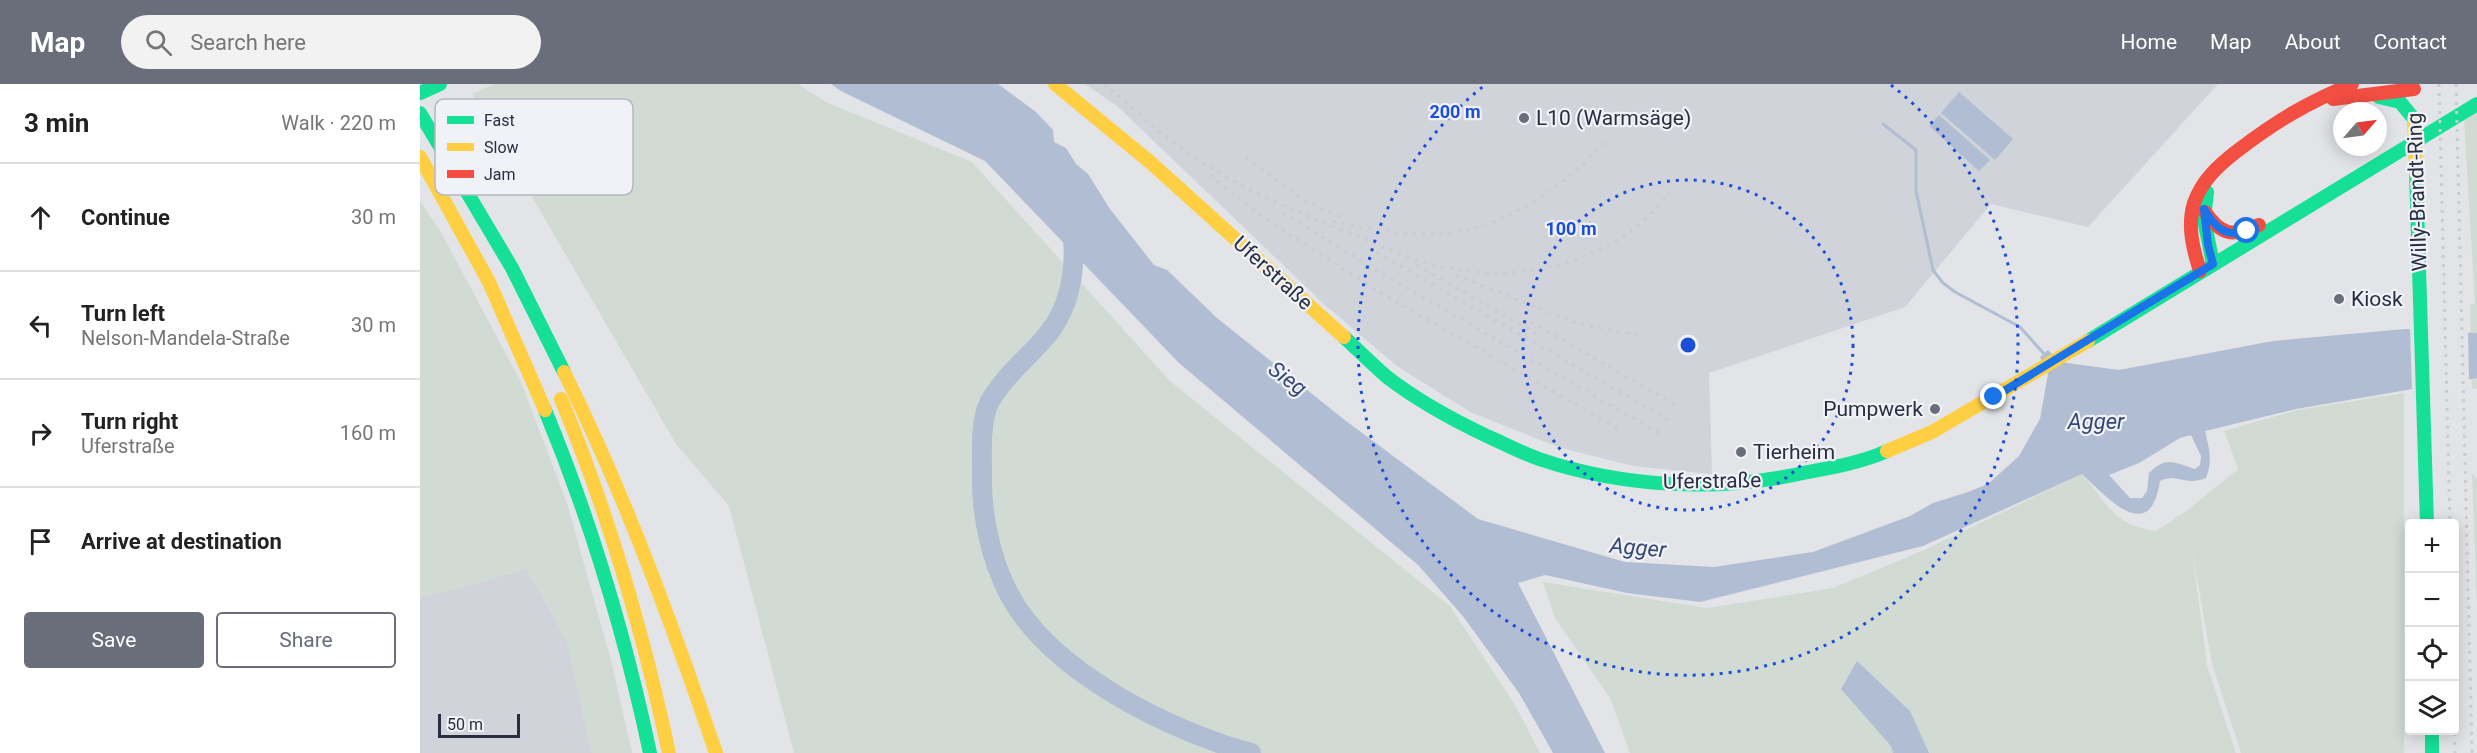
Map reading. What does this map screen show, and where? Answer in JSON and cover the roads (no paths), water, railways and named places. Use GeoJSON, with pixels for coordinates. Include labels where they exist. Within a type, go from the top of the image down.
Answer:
{"type":"FeatureCollection","features":[{"type":"Feature","properties":{"kind":"main road"},"geometry":{"type":"LineString","coordinates":[[420,93],[440,84]]}},
{"type":"Feature","properties":{"kind":"main road","name":"Uferstraße"},"geometry":{"type":"LineString","coordinates":[[1055,84],[1159,170],[1388,378],[1449,418],[1538,459],[1584,471],[1648,482],[1682,485],[1770,481],[1818,472],[1881,454],[1932,432],[2130,316],[2200,271],[2477,104]]}},
{"type":"Feature","properties":{"kind":"main road"},"geometry":{"type":"LineString","coordinates":[[2200,271],[2192,246],[2190,228],[2194,204],[2202,187],[2216,168],[2267,126],[2302,104],[2352,84]]}},
{"type":"Feature","properties":{"kind":"main road"},"geometry":{"type":"LineString","coordinates":[[2302,104],[2413,87]]}},
{"type":"Feature","properties":{"kind":"main road","name":"Willy-Brandt-Ring"},"geometry":{"type":"LineString","coordinates":[[2413,87],[2427,519]]}},
{"type":"Feature","properties":{"kind":"main road"},"geometry":{"type":"LineString","coordinates":[[2332,99],[2390,97],[2404,104],[2413,113]]}},
{"type":"Feature","properties":{"kind":"main road"},"geometry":{"type":"LineString","coordinates":[[420,113],[435,138]]}},
{"type":"Feature","properties":{"kind":"main road"},"geometry":{"type":"LineString","coordinates":[[2213,264],[2208,245],[2204,209],[2209,188],[2238,150]]}},
{"type":"Feature","properties":{"kind":"main road"},"geometry":{"type":"LineString","coordinates":[[420,157],[435,184]]}},
{"type":"Feature","properties":{"kind":"main road"},"geometry":{"type":"LineString","coordinates":[[441,195],[482,268],[507,320],[576,489],[623,634],[650,753]]}},
{"type":"Feature","properties":{"kind":"main road"},"geometry":{"type":"LineString","coordinates":[[469,196],[528,321],[572,424],[594,483],[644,643],[669,753]]}},
{"type":"Feature","properties":{"kind":"main road"},"geometry":{"type":"LineString","coordinates":[[469,196],[536,313],[592,431],[671,621],[716,753]]}},
{"type":"Feature","properties":{"kind":"main road"},"geometry":{"type":"LineString","coordinates":[[2204,209],[2219,229],[2234,235],[2282,216],[2292,216]]}},
{"type":"Feature","properties":{"kind":"main road"},"geometry":{"type":"LineString","coordinates":[[2432,735],[2432,753]]}},
{"type":"Feature","properties":{"kind":"water"},"geometry":{"type":"Polygon","coordinates":[[[831,84],[998,84],[1036,112],[1053,130],[1054,142],[1066,148],[1076,164],[1088,174],[1110,209],[1154,265],[1167,270],[1217,318],[1346,421],[1478,519],[1625,562],[1714,567],[1813,552],[1910,516],[1933,503],[1988,484],[2019,456],[2040,419],[2048,374],[2040,357],[2048,350],[2060,362],[2119,370],[2273,341],[2405,329],[2477,333],[2477,378],[2296,409],[2205,431],[2210,460],[2206,478],[2192,481],[2172,478],[2160,481],[2155,501],[2147,511],[2138,514],[2115,504],[2082,474],[1923,546],[1700,602],[1627,593],[1545,575],[1518,583],[1605,753],[1553,753],[1519,693],[1462,615],[1418,565],[1179,363],[985,161],[831,84]],[[2191,435],[2180,438],[2139,463],[2109,475],[2130,498],[2142,498],[2147,491],[2149,473],[2155,467],[2171,462],[2195,469],[2200,465],[2201,456],[2191,435]]]}},
{"type":"Feature","properties":{"kind":"water"},"geometry":{"type":"Polygon","coordinates":[[[1959,92],[2013,139],[1995,160],[1941,113],[1959,92]]]}},
{"type":"Feature","properties":{"kind":"water"},"geometry":{"type":"Polygon","coordinates":[[[1939,115],[1990,160],[1979,171],[1929,126],[1939,115]]]}},
{"type":"Feature","properties":{"kind":"water"},"geometry":{"type":"Polygon","coordinates":[[[1857,661],[1910,711],[1929,753],[1893,753],[1891,746],[1841,689],[1857,661]]]}},
{"type":"Feature","properties":{"kind":"waterway"},"geometry":{"type":"LineString","coordinates":[[1883,124],[1916,150],[1916,191],[1933,270],[1943,283],[1955,292],[2020,327],[2046,356]]}},
{"type":"Feature","properties":{"kind":"waterway"},"geometry":{"type":"LineString","coordinates":[[1072,226],[1074,257],[1070,287],[1060,316],[1042,341],[1000,386],[989,403],[984,419],[983,505],[988,536],[997,567],[1009,594],[1028,622],[1053,649],[1082,673],[1150,714],[1185,730],[1251,753]]}},
{"type":"Feature","properties":{"kind":"railway"},"geometry":{"type":"LineString","coordinates":[[1104,84],[1177,145],[1228,178],[1315,219],[1422,262],[1451,269],[1510,272],[1539,269],[1568,262],[1595,252],[1621,237],[1645,219],[1670,193]]}},
{"type":"Feature","properties":{"kind":"railway"},"geometry":{"type":"LineString","coordinates":[[2439,84],[2450,519]]}},
{"type":"Feature","properties":{"kind":"railway"},"geometry":{"type":"LineString","coordinates":[[2456,84],[2472,753]]}},
{"type":"Feature","properties":{"kind":"railway"},"geometry":{"type":"LineString","coordinates":[[1333,221],[1411,234],[1440,234],[1468,229],[1494,221],[1543,196],[1566,179],[1607,140]]}},
{"type":"Feature","properties":{"kind":"railway"},"geometry":{"type":"LineString","coordinates":[[1246,158],[1306,201],[1344,219]]}},
{"type":"Feature","properties":{"kind":"railway"},"geometry":{"type":"LineString","coordinates":[[1210,175],[1264,218],[1376,290],[1622,431]]}},
{"type":"Feature","properties":{"kind":"railway"},"geometry":{"type":"LineString","coordinates":[[1283,213],[1388,277],[1662,435]]}},
{"type":"Feature","properties":{"kind":"railway"},"geometry":{"type":"LineString","coordinates":[[1369,248],[1669,420]]}},
{"type":"Feature","properties":{"kind":"railway"},"geometry":{"type":"LineString","coordinates":[[1417,265],[1537,334]]}},
{"type":"Feature","properties":{"kind":"railway"},"geometry":{"type":"LineString","coordinates":[[1456,275],[1578,324],[1637,335]]}},
{"type":"Feature","properties":{"kind":"railway"},"geometry":{"type":"LineString","coordinates":[[1531,322],[1674,404]]}},
{"type":"Feature","properties":{"kind":"railway"},"geometry":{"type":"LineString","coordinates":[[2455,735],[2455,753]]}},
{"type":"Feature","properties":{"kind":"place","name":"L10 (Warmsäge)"},"geometry":{"type":"Point","coordinates":[1524,118]}},
{"type":"Feature","properties":{"kind":"place","name":"Kiosk"},"geometry":{"type":"Point","coordinates":[2339,299]}},
{"type":"Feature","properties":{"kind":"place","name":"Pumpwerk"},"geometry":{"type":"Point","coordinates":[1935,409]}},
{"type":"Feature","properties":{"kind":"place","name":"Tierheim"},"geometry":{"type":"Point","coordinates":[1741,452]}},
{"type":"Feature","properties":{"kind":"water label","name":"Sieg"},"geometry":{"type":"Point","coordinates":[1288,378]}},
{"type":"Feature","properties":{"kind":"water label","name":"Agger"},"geometry":{"type":"Point","coordinates":[2096,421]}},
{"type":"Feature","properties":{"kind":"water label","name":"Agger"},"geometry":{"type":"Point","coordinates":[1638,547]}}]}
